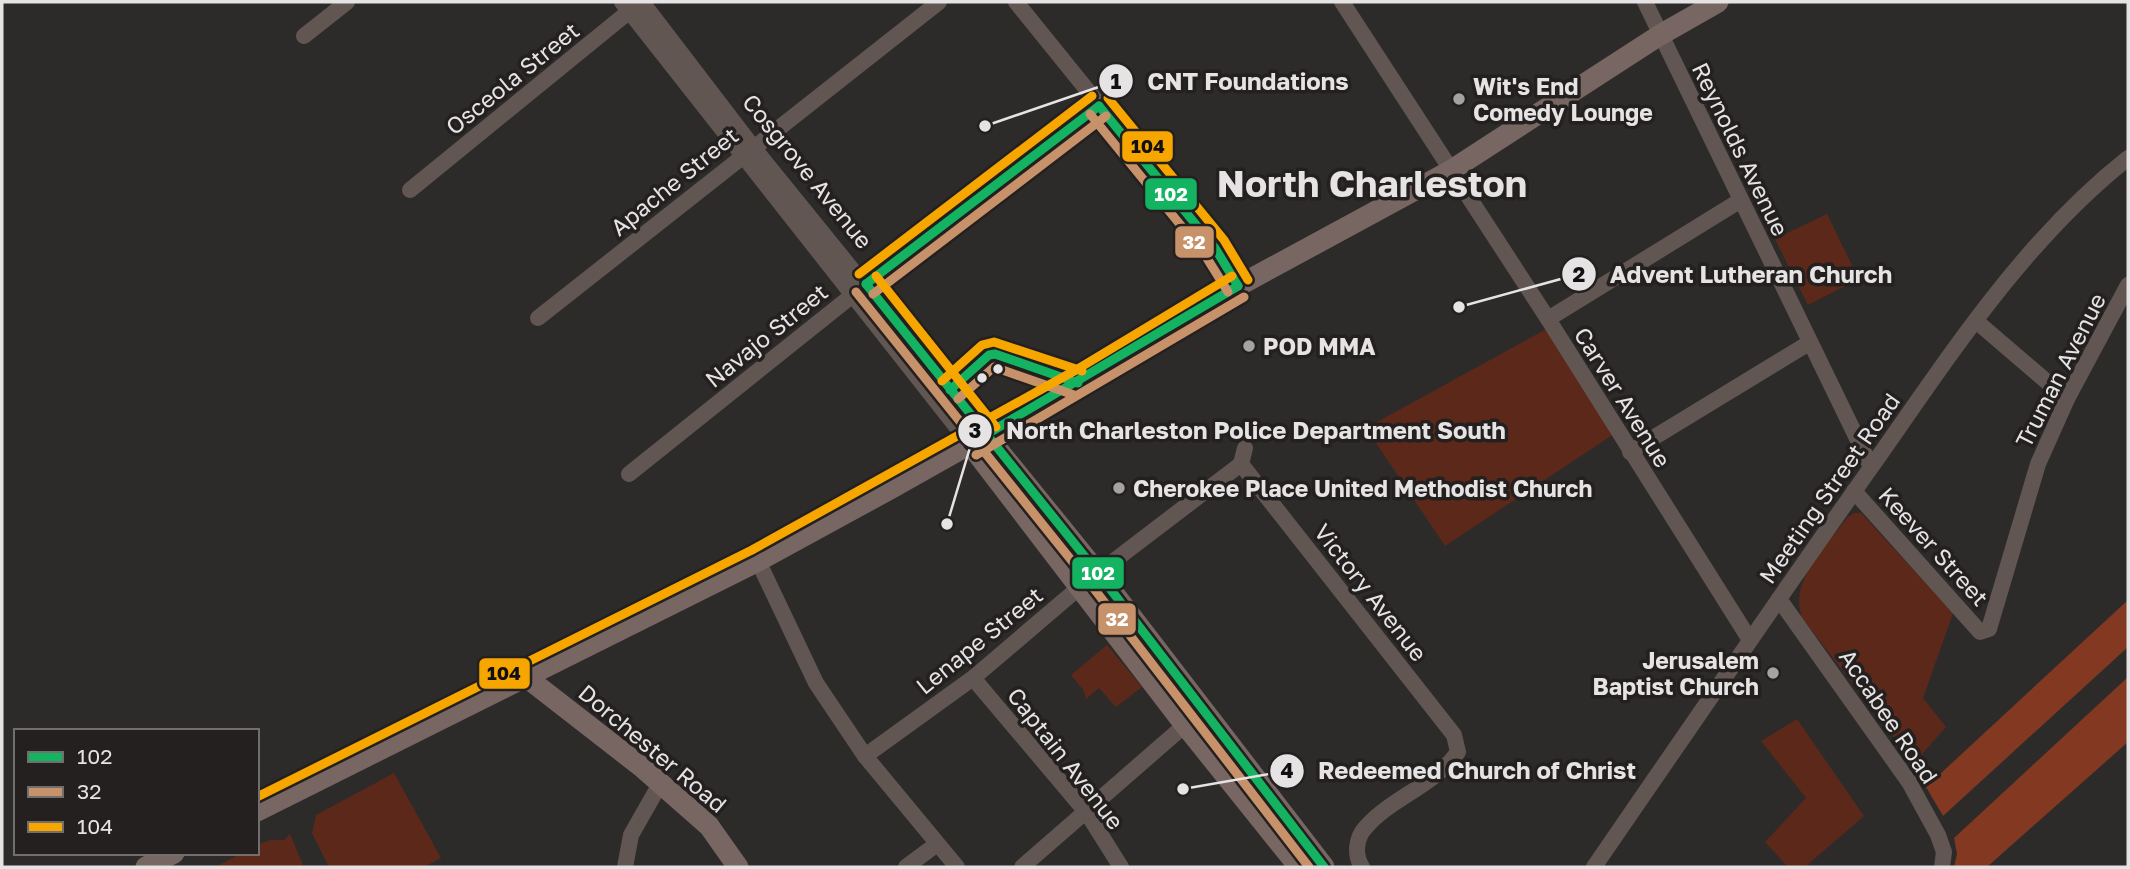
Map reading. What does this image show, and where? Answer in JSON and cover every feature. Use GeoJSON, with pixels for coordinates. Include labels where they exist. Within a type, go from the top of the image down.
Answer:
{"type":"FeatureCollection","features":[{"type":"Feature","properties":{"kind":"main road"},"geometry":{"type":"LineString","coordinates":[[259,810],[758,561],[978,440],[1238,286],[1450,171],[1660,35],[1718,2]]}},
{"type":"Feature","properties":{"kind":"main road","name":"Cosgrove Avenue"},"geometry":{"type":"LineString","coordinates":[[978,440],[1324,867]]}},
{"type":"Feature","properties":{"kind":"main road","name":"Cosgrove Avenue"},"geometry":{"type":"LineString","coordinates":[[1090,579],[1185,725],[1299,867]]}},
{"type":"Feature","properties":{"kind":"main road","name":"Dorchester Road"},"geometry":{"type":"LineString","coordinates":[[526,677],[660,783],[709,826],[738,867]]}},
{"type":"Feature","properties":{"kind":"main road"},"geometry":{"type":"LineString","coordinates":[[146,867],[170,855]]}},
{"type":"Feature","properties":{"kind":"street"},"geometry":{"type":"LineString","coordinates":[[304,36],[348,2]]}},
{"type":"Feature","properties":{"kind":"street","name":"Apache Street"},"geometry":{"type":"LineString","coordinates":[[538,318],[939,2]]}},
{"type":"Feature","properties":{"kind":"street"},"geometry":{"type":"LineString","coordinates":[[1016,2],[1215,248],[1238,286]]}},
{"type":"Feature","properties":{"kind":"street","name":"Carver Avenue"},"geometry":{"type":"LineString","coordinates":[[1342,2],[1548,319],[1751,640]]}},
{"type":"Feature","properties":{"kind":"street","name":"Reynolds Avenue"},"geometry":{"type":"LineString","coordinates":[[1645,2],[1871,467]]}},
{"type":"Feature","properties":{"kind":"street","name":"Cosgrove Avenue"},"geometry":{"type":"LineString","coordinates":[[634,4],[747,152],[860,289],[978,440]]}},
{"type":"Feature","properties":{"kind":"street","name":"Osceola Street"},"geometry":{"type":"LineString","coordinates":[[410,190],[634,4]]}},
{"type":"Feature","properties":{"kind":"street","name":"Navajo Street"},"geometry":{"type":"LineString","coordinates":[[629,474],[860,289],[1100,106]]}},
{"type":"Feature","properties":{"kind":"street","name":"Meeting Street Road"},"geometry":{"type":"LineString","coordinates":[[1594,867],[1779,598],[1976,321],[2062,217],[2128,158]]}},
{"type":"Feature","properties":{"kind":"street"},"geometry":{"type":"LineString","coordinates":[[1548,319],[1741,200]]}},
{"type":"Feature","properties":{"kind":"street","name":"Truman Avenue"},"geometry":{"type":"LineString","coordinates":[[1980,632],[1989,629],[1995,615],[2038,464],[2067,398],[2128,285]]}},
{"type":"Feature","properties":{"kind":"street"},"geometry":{"type":"LineString","coordinates":[[1976,321],[2067,398]]}},
{"type":"Feature","properties":{"kind":"street"},"geometry":{"type":"LineString","coordinates":[[1630,452],[1809,343]]}},
{"type":"Feature","properties":{"kind":"street","name":"Lenape Street"},"geometry":{"type":"LineString","coordinates":[[865,756],[973,678],[1090,579],[1243,456]]}},
{"type":"Feature","properties":{"kind":"street","name":"Victory Avenue"},"geometry":{"type":"LineString","coordinates":[[1243,456],[1454,735],[1458,752],[1447,767],[1365,827],[1356,853],[1362,867]]}},
{"type":"Feature","properties":{"kind":"street","name":"Keever Street"},"geometry":{"type":"LineString","coordinates":[[1854,491],[1980,632]]}},
{"type":"Feature","properties":{"kind":"street"},"geometry":{"type":"LineString","coordinates":[[758,561],[816,683],[865,756],[957,867]]}},
{"type":"Feature","properties":{"kind":"street","name":"Accabee Road"},"geometry":{"type":"LineString","coordinates":[[1779,598],[1909,782],[1938,835],[1944,852],[1942,867]]}},
{"type":"Feature","properties":{"kind":"street","name":"Captain Avenue"},"geometry":{"type":"LineString","coordinates":[[973,678],[1087,813],[1121,867]]}},
{"type":"Feature","properties":{"kind":"street"},"geometry":{"type":"LineString","coordinates":[[1022,867],[1185,725]]}},
{"type":"Feature","properties":{"kind":"street"},"geometry":{"type":"LineString","coordinates":[[625,867],[631,835],[660,783]]}},
{"type":"Feature","properties":{"kind":"street"},"geometry":{"type":"LineString","coordinates":[[906,867],[937,844]]}},
{"type":"Feature","properties":{"kind":"shaded area"},"geometry":{"type":"Polygon","coordinates":[[[1827,214],[1859,279],[1808,305],[1775,239],[1827,214]]]}},
{"type":"Feature","properties":{"kind":"shaded area"},"geometry":{"type":"Polygon","coordinates":[[[1552,326],[1617,432],[1445,546],[1366,428],[1552,326]]]}},
{"type":"Feature","properties":{"kind":"shaded area"},"geometry":{"type":"Polygon","coordinates":[[[1854,513],[1861,513],[1953,613],[1923,698],[1946,727],[1914,763],[1803,619],[1799,605],[1800,592],[1812,565],[1847,518],[1854,513]]]}},
{"type":"Feature","properties":{"kind":"shaded area"},"geometry":{"type":"Polygon","coordinates":[[[2128,600],[2128,647],[1943,816],[1926,787],[2128,600]]]}},
{"type":"Feature","properties":{"kind":"shaded area"},"geometry":{"type":"Polygon","coordinates":[[[1107,645],[1142,687],[1116,707],[1099,688],[1086,699],[1084,691],[1071,675],[1107,645]]]}},
{"type":"Feature","properties":{"kind":"shaded area"},"geometry":{"type":"Polygon","coordinates":[[[2128,677],[2128,742],[1987,867],[1954,867],[1957,854],[1954,838],[2128,677]]]}},
{"type":"Feature","properties":{"kind":"shaded area"},"geometry":{"type":"Polygon","coordinates":[[[1797,719],[1864,816],[1805,867],[1788,867],[1765,842],[1806,798],[1761,741],[1797,719]]]}},
{"type":"Feature","properties":{"kind":"shaded area"},"geometry":{"type":"Polygon","coordinates":[[[394,773],[441,858],[424,867],[329,867],[312,833],[316,815],[394,773]]]}},
{"type":"Feature","properties":{"kind":"shaded area"},"geometry":{"type":"Polygon","coordinates":[[[290,834],[304,867],[215,867],[238,855],[259,855],[259,844],[270,840],[284,840],[290,834]]]}},
{"type":"Feature","properties":{"kind":"transit line","name":"104"},"geometry":{"type":"LineString","coordinates":[[859,274],[1092,96]]}},
{"type":"Feature","properties":{"kind":"transit line","name":"104"},"geometry":{"type":"LineString","coordinates":[[1108,98],[1224,240],[1248,280]]}},
{"type":"Feature","properties":{"kind":"transit line","name":"102"},"geometry":{"type":"LineString","coordinates":[[1099,106],[1215,248],[1238,286]]}},
{"type":"Feature","properties":{"kind":"transit line","name":"102"},"geometry":{"type":"LineString","coordinates":[[866,284],[1099,106]]}},
{"type":"Feature","properties":{"kind":"transit line","name":"32"},"geometry":{"type":"LineString","coordinates":[[1090,114],[1205,255],[1228,292]]}},
{"type":"Feature","properties":{"kind":"transit line","name":"32"},"geometry":{"type":"LineString","coordinates":[[873,294],[1106,116]]}},
{"type":"Feature","properties":{"kind":"transit line","name":"104"},"geometry":{"type":"LineString","coordinates":[[876,276],[996,427]]}},
{"type":"Feature","properties":{"kind":"transit line","name":"104"},"geometry":{"type":"LineString","coordinates":[[259,796],[752,550],[1076,370],[1232,276]]}},
{"type":"Feature","properties":{"kind":"transit line","name":"102"},"geometry":{"type":"LineString","coordinates":[[866,284],[1098,573],[1324,867]]}},
{"type":"Feature","properties":{"kind":"transit line","name":"102"},"geometry":{"type":"LineString","coordinates":[[970,444],[1238,286]]}},
{"type":"Feature","properties":{"kind":"transit line","name":"32"},"geometry":{"type":"LineString","coordinates":[[856,292],[1088,581],[1309,867]]}},
{"type":"Feature","properties":{"kind":"transit line","name":"32"},"geometry":{"type":"LineString","coordinates":[[976,455],[1244,297]]}},
{"type":"Feature","properties":{"kind":"transit line","name":"104"},"geometry":{"type":"LineString","coordinates":[[942,381],[982,345],[994,342],[1082,371]]}},
{"type":"Feature","properties":{"kind":"transit line","name":"102"},"geometry":{"type":"LineString","coordinates":[[950,390],[989,355],[995,354],[1078,383]]}},
{"type":"Feature","properties":{"kind":"transit line","name":"32"},"geometry":{"type":"LineString","coordinates":[[958,399],[994,367],[1074,395]]}},
{"type":"Feature","properties":{"kind":"place","name":"Wit's End Comedy Lounge"},"geometry":{"type":"Point","coordinates":[1459,99]}},
{"type":"Feature","properties":{"kind":"place","name":"CNT Foundations"},"geometry":{"type":"Point","coordinates":[985,126]}},
{"type":"Feature","properties":{"kind":"place","name":"Advent Lutheran Church"},"geometry":{"type":"Point","coordinates":[1459,307]}},
{"type":"Feature","properties":{"kind":"place","name":"POD MMA"},"geometry":{"type":"Point","coordinates":[1249,346]}},
{"type":"Feature","properties":{"kind":"place","name":"Cherokee Place United Methodist Church"},"geometry":{"type":"Point","coordinates":[1119,488]}},
{"type":"Feature","properties":{"kind":"place","name":"North Charleston Police Department South"},"geometry":{"type":"Point","coordinates":[947,524]}},
{"type":"Feature","properties":{"kind":"place","name":"Jerusalem Baptist Church"},"geometry":{"type":"Point","coordinates":[1773,673]}},
{"type":"Feature","properties":{"kind":"place","name":"Redeemed Church of Christ"},"geometry":{"type":"Point","coordinates":[1183,789]}},
{"type":"Feature","properties":{"kind":"district","name":"North Charleston"},"geometry":{"type":"Point","coordinates":[1372,183]}}]}
